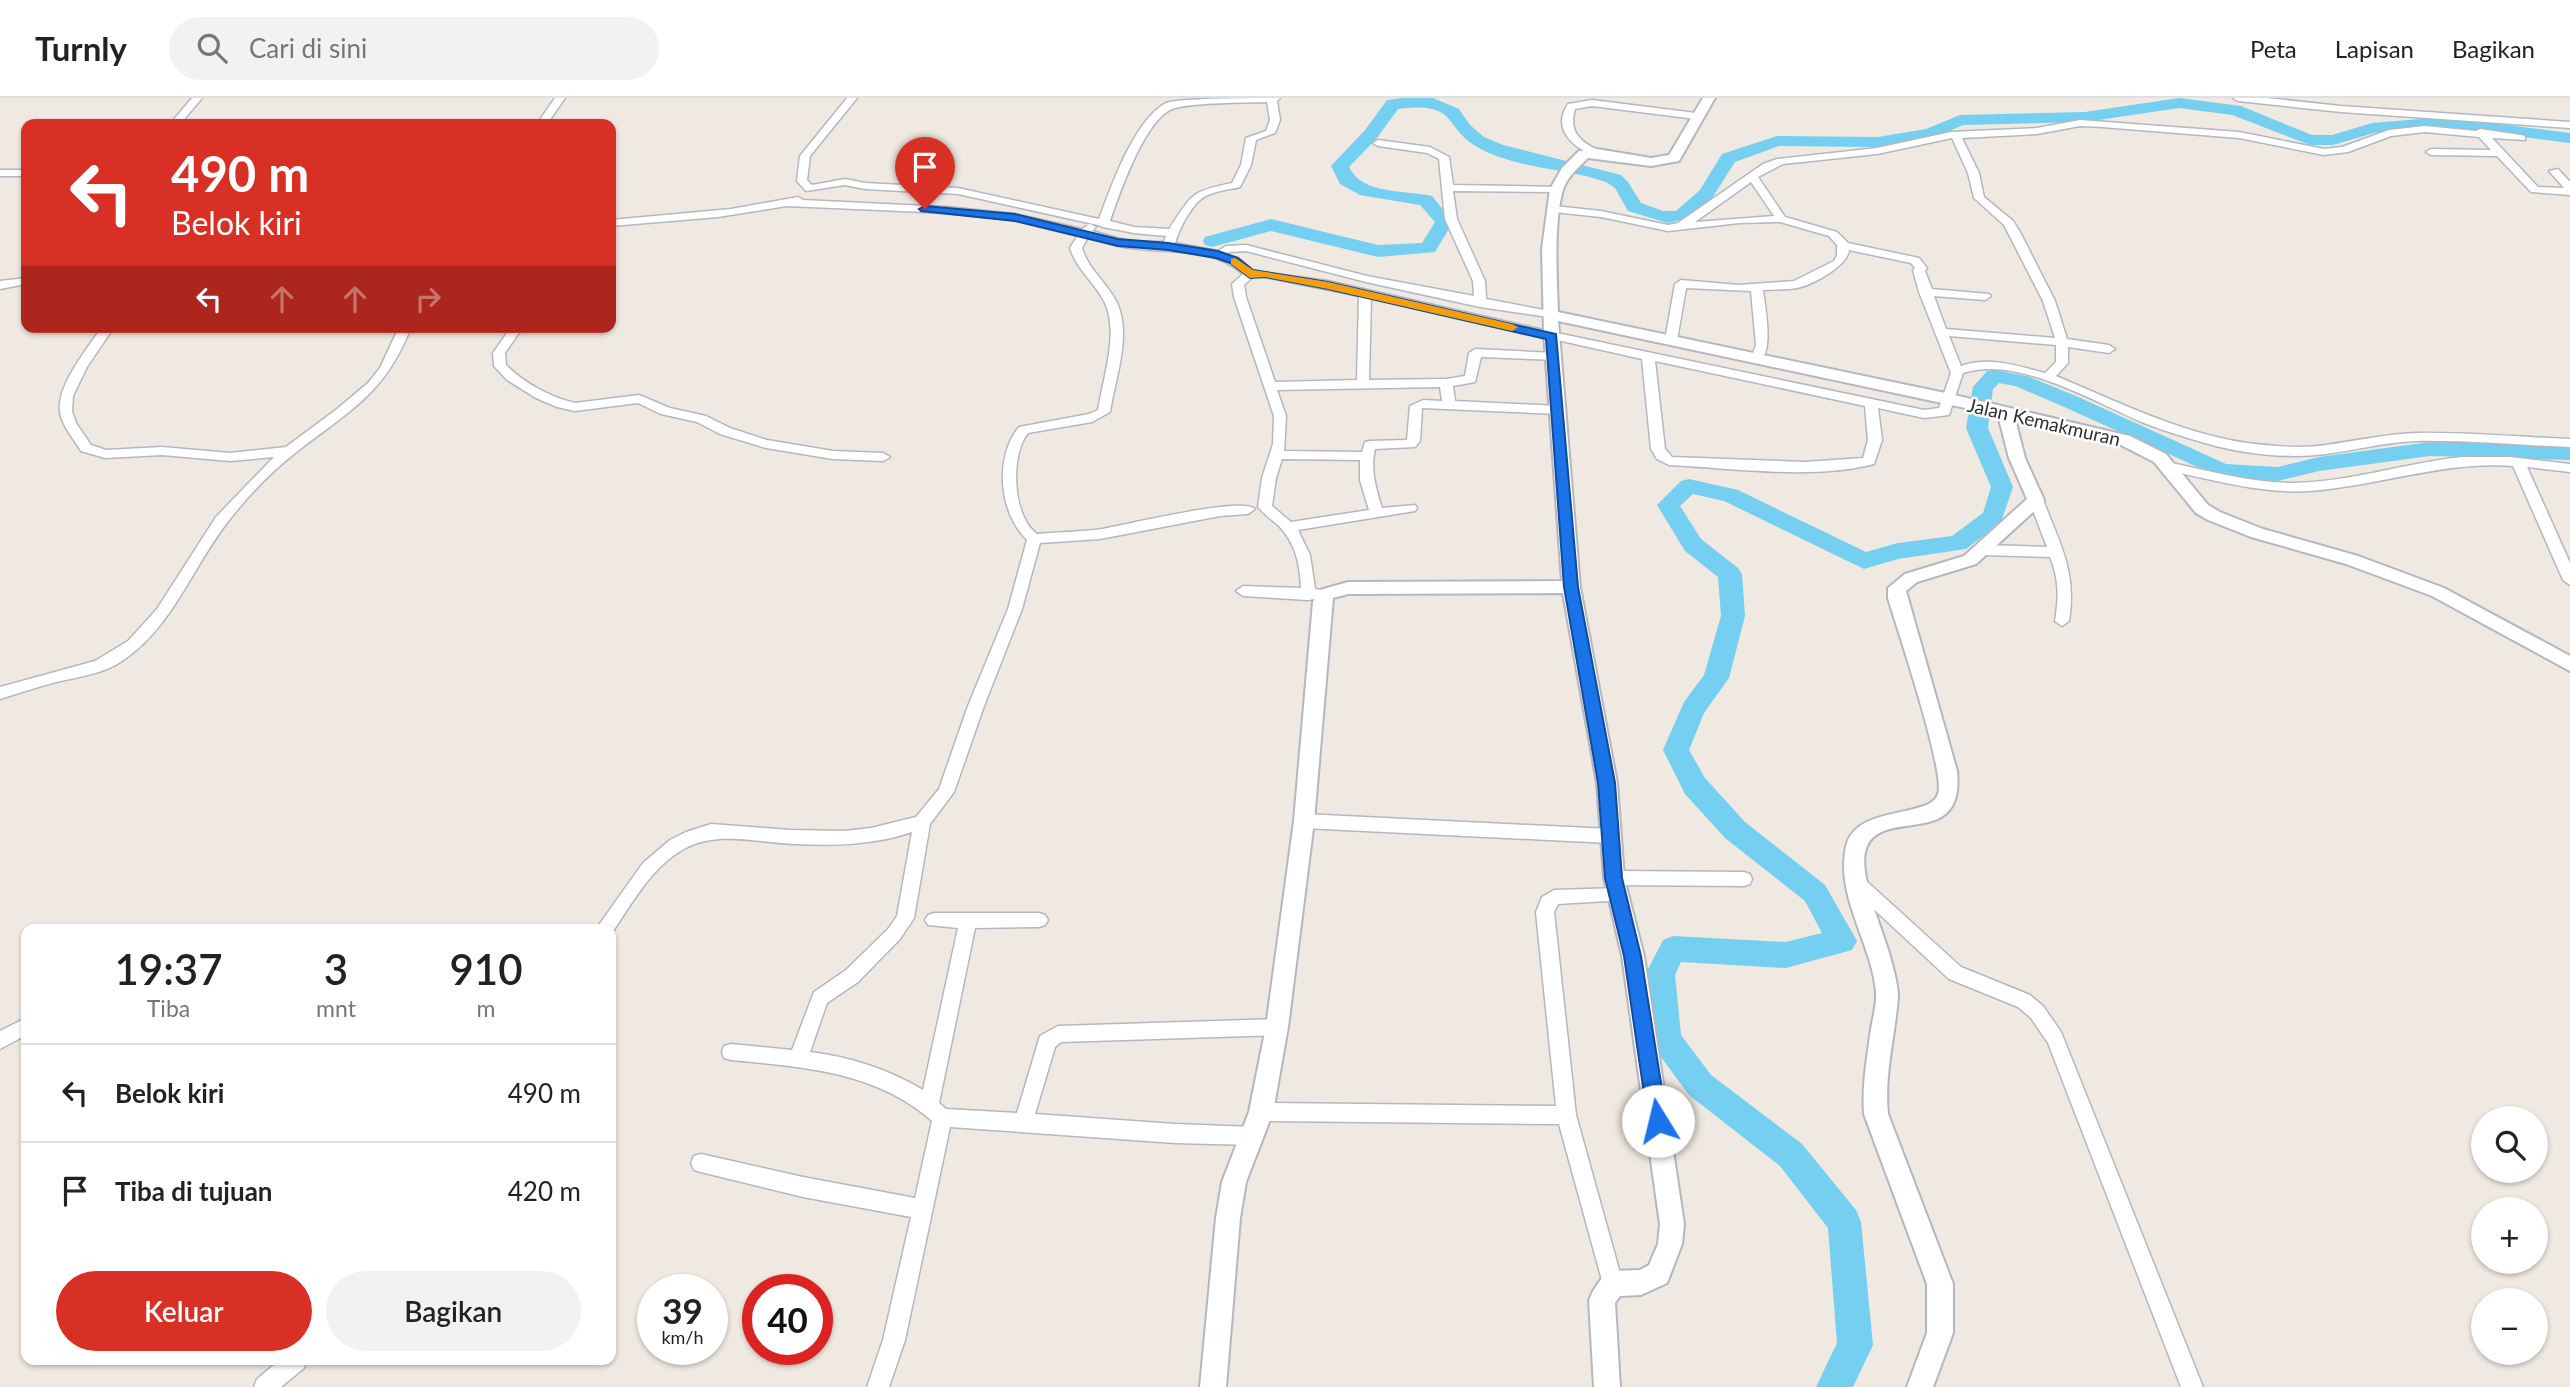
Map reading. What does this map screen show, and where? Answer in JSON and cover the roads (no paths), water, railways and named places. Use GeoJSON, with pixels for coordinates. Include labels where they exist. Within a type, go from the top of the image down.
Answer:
{"type":"FeatureCollection","features":[{"type":"Feature","properties":{"kind":"street"},"geometry":{"type":"LineString","coordinates":[[179,119],[197,98]]}},
{"type":"Feature","properties":{"kind":"street"},"geometry":{"type":"LineString","coordinates":[[545,119],[560,98]]}},
{"type":"Feature","properties":{"kind":"street"},"geometry":{"type":"LineString","coordinates":[[815,188],[802,181],[805,156],[852,98]]}},
{"type":"Feature","properties":{"kind":"street"},"geometry":{"type":"LineString","coordinates":[[1034,539],[1020,525],[1013,505],[1010,480],[1015,442],[1024,430],[1092,418],[1104,412],[1117,323],[1110,300],[1081,267],[1076,248],[1092,227],[1136,144],[1159,113],[1176,103],[1273,98],[1275,116],[1269,134],[1251,137],[1246,165],[1236,185],[1208,191],[1196,197],[1172,233],[1168,246]]}},
{"type":"Feature","properties":{"kind":"street"},"geometry":{"type":"LineString","coordinates":[[1613,1284],[1641,1282],[1658,1274],[1670,1244],[1672,1224],[1633,956],[1616,886],[1606,783],[1571,587],[1563,501],[1549,249],[1557,188],[1578,158],[1584,154],[1597,153],[1651,162],[1668,161],[1674,158],[1696,116],[1709,98]]}},
{"type":"Feature","properties":{"kind":"street"},"geometry":{"type":"LineString","coordinates":[[2238,98],[2429,122],[2521,138]]}},
{"type":"Feature","properties":{"kind":"street"},"geometry":{"type":"LineString","coordinates":[[1597,153],[1573,142],[1569,135],[1568,115],[1572,106],[1592,103],[1696,116]]}},
{"type":"Feature","properties":{"kind":"street"},"geometry":{"type":"LineString","coordinates":[[1683,225],[1767,166],[1781,161],[1877,151],[1955,135],[2037,131],[2080,123],[2102,124],[2239,135],[2324,152],[2344,149],[2429,122],[2570,125]]}},
{"type":"Feature","properties":{"kind":"street"},"geometry":{"type":"LineString","coordinates":[[2480,132],[2537,191],[2570,190]]}},
{"type":"Feature","properties":{"kind":"street"},"geometry":{"type":"LineString","coordinates":[[1955,135],[1975,172],[1979,198],[2009,223],[2049,300],[2062,342],[2062,363],[2048,377]]}},
{"type":"Feature","properties":{"kind":"street"},"geometry":{"type":"LineString","coordinates":[[1378,143],[1441,154],[1444,157],[1451,219],[1479,281],[1480,303]]}},
{"type":"Feature","properties":{"kind":"street"},"geometry":{"type":"LineString","coordinates":[[2431,152],[2498,153]]}},
{"type":"Feature","properties":{"kind":"street"},"geometry":{"type":"LineString","coordinates":[[2554,171],[2570,190]]}},
{"type":"Feature","properties":{"kind":"street"},"geometry":{"type":"LineString","coordinates":[[0,173],[21,173]]}},
{"type":"Feature","properties":{"kind":"street"},"geometry":{"type":"LineString","coordinates":[[1752,176],[1781,219]]}},
{"type":"Feature","properties":{"kind":"street"},"geometry":{"type":"LineString","coordinates":[[788,203],[807,197],[815,188],[835,182],[953,200],[1092,227],[1131,244],[1168,246],[1219,255],[1241,265],[1250,274]]}},
{"type":"Feature","properties":{"kind":"street"},"geometry":{"type":"LineString","coordinates":[[1447,188],[1557,188]]}},
{"type":"Feature","properties":{"kind":"street"},"geometry":{"type":"LineString","coordinates":[[616,223],[645,223],[788,203],[953,200],[1015,217],[1092,227],[1172,233]]}},
{"type":"Feature","properties":{"kind":"street"},"geometry":{"type":"LineString","coordinates":[[1553,209],[1601,214],[1656,227],[1781,219],[1833,234],[1841,240],[1843,255],[1838,263],[1810,279],[1786,287],[1757,289],[1681,284],[1671,340]]}},
{"type":"Feature","properties":{"kind":"street"},"geometry":{"type":"LineString","coordinates":[[1213,1387],[1228,1218],[1234,1182],[1261,1112],[1277,1027],[1304,821],[1322,603],[1304,554],[1290,527],[1265,506],[1282,428],[1238,284],[1250,274],[1265,274],[1552,331],[1648,355],[1871,403],[1940,414],[1950,399],[1957,372],[1925,292],[1919,271],[1921,268],[1915,260],[1843,245]]}},
{"type":"Feature","properties":{"kind":"street"},"geometry":{"type":"LineString","coordinates":[[1219,255],[1233,248],[1246,248],[1366,279],[1480,303],[1552,331]]}},
{"type":"Feature","properties":{"kind":"street"},"geometry":{"type":"LineString","coordinates":[[0,285],[21,282]]}},
{"type":"Feature","properties":{"kind":"street"},"geometry":{"type":"LineString","coordinates":[[1756,377],[1762,345],[1757,289]]}},
{"type":"Feature","properties":{"kind":"street"},"geometry":{"type":"LineString","coordinates":[[1925,292],[1985,296]]}},
{"type":"Feature","properties":{"kind":"street"},"geometry":{"type":"LineString","coordinates":[[1363,384],[1365,294]]}},
{"type":"Feature","properties":{"kind":"street"},"geometry":{"type":"LineString","coordinates":[[1271,386],[1446,383],[1471,379],[1475,353],[1552,331]]}},
{"type":"Feature","properties":{"kind":"street","name":"Jalan Kemakmuran"},"geometry":{"type":"LineString","coordinates":[[1552,331],[1671,340],[1950,399],[2124,440],[2149,452],[2166,466],[2202,509],[2214,516],[2257,533],[2352,560],[2438,592],[2570,664]]}},
{"type":"Feature","properties":{"kind":"street"},"geometry":{"type":"LineString","coordinates":[[1941,332],[2062,342],[2109,349]]}},
{"type":"Feature","properties":{"kind":"street"},"geometry":{"type":"LineString","coordinates":[[104,333],[80,368],[67,396],[66,411],[70,423],[86,448],[105,454],[162,451],[230,457],[289,452]]}},
{"type":"Feature","properties":{"kind":"street"},"geometry":{"type":"LineString","coordinates":[[0,693],[99,666],[116,658],[133,645],[172,598],[221,520],[250,487],[289,452],[347,411],[383,376],[403,333]]}},
{"type":"Feature","properties":{"kind":"street"},"geometry":{"type":"LineString","coordinates":[[513,333],[499,352],[500,366],[530,389],[562,404],[575,407],[639,399],[666,411],[701,419],[741,438],[766,444],[833,455],[883,457]]}},
{"type":"Feature","properties":{"kind":"street"},"geometry":{"type":"LineString","coordinates":[[1648,355],[1658,449],[1669,461],[1831,467],[1863,465],[1869,461],[1875,440],[1871,403]]}},
{"type":"Feature","properties":{"kind":"street"},"geometry":{"type":"LineString","coordinates":[[1957,372],[1965,367],[1998,365],[2048,377],[2153,422],[2210,440],[2247,447],[2287,452],[2324,450],[2383,439],[2471,449],[2518,462],[2570,468]]}},
{"type":"Feature","properties":{"kind":"street"},"geometry":{"type":"LineString","coordinates":[[1446,383],[1449,405]]}},
{"type":"Feature","properties":{"kind":"street"},"geometry":{"type":"LineString","coordinates":[[1377,513],[1367,480],[1370,445],[1413,442],[1417,405],[1559,410]]}},
{"type":"Feature","properties":{"kind":"street"},"geometry":{"type":"LineString","coordinates":[[1997,411],[2036,500],[2064,574],[2066,596],[2062,621]]}},
{"type":"Feature","properties":{"kind":"street"},"geometry":{"type":"LineString","coordinates":[[2166,466],[2267,486],[2295,487],[2448,463],[2471,449],[2570,443]]}},
{"type":"Feature","properties":{"kind":"street"},"geometry":{"type":"LineString","coordinates":[[1277,455],[1367,456]]}},
{"type":"Feature","properties":{"kind":"street"},"geometry":{"type":"LineString","coordinates":[[2518,462],[2570,580]]}},
{"type":"Feature","properties":{"kind":"street"},"geometry":{"type":"LineString","coordinates":[[1920,1387],[1940,1333],[1940,1284],[1876,1114],[1874,1088],[1887,994],[1880,957],[1857,883],[1855,855],[1857,843],[1862,837],[1883,824],[1935,811],[1946,801],[1949,790],[1923,680],[1897,598],[1897,589],[1911,578],[1970,560],[2036,500]]}},
{"type":"Feature","properties":{"kind":"street"},"geometry":{"type":"LineString","coordinates":[[1290,527],[1410,508]]}},
{"type":"Feature","properties":{"kind":"street"},"geometry":{"type":"LineString","coordinates":[[1034,539],[1132,529],[1220,511],[1248,509]]}},
{"type":"Feature","properties":{"kind":"street"},"geometry":{"type":"LineString","coordinates":[[798,1059],[820,998],[852,976],[894,934],[905,918],[922,822],[946,792],[976,706],[1015,609],[1034,539]]}},
{"type":"Feature","properties":{"kind":"street"},"geometry":{"type":"LineString","coordinates":[[1984,550],[2054,552]]}},
{"type":"Feature","properties":{"kind":"street"},"geometry":{"type":"LineString","coordinates":[[1243,591],[1317,594],[1348,589],[1571,587]]}},
{"type":"Feature","properties":{"kind":"street"},"geometry":{"type":"LineString","coordinates":[[1304,821],[1610,836]]}},
{"type":"Feature","properties":{"kind":"street"},"geometry":{"type":"LineString","coordinates":[[609,924],[659,856],[691,835],[710,831],[869,837],[899,831],[922,822]]}},
{"type":"Feature","properties":{"kind":"street"},"geometry":{"type":"LineString","coordinates":[[1613,1284],[1566,1115],[1545,907],[1554,897],[1616,886],[1744,880]]}},
{"type":"Feature","properties":{"kind":"street"},"geometry":{"type":"LineString","coordinates":[[1857,883],[1955,974],[2024,1001],[2037,1012],[2055,1038],[2192,1387]]}},
{"type":"Feature","properties":{"kind":"street"},"geometry":{"type":"LineString","coordinates":[[934,919],[1039,920]]}},
{"type":"Feature","properties":{"kind":"street"},"geometry":{"type":"LineString","coordinates":[[878,1387],[894,1340],[922,1209],[968,921]]}},
{"type":"Feature","properties":{"kind":"street"},"geometry":{"type":"LineString","coordinates":[[1024,1120],[1047,1042],[1058,1034],[1277,1027]]}},
{"type":"Feature","properties":{"kind":"street"},"geometry":{"type":"LineString","coordinates":[[0,1041],[21,1030]]}},
{"type":"Feature","properties":{"kind":"street"},"geometry":{"type":"LineString","coordinates":[[731,1052],[798,1059],[858,1072],[903,1088],[936,1111],[1163,1132],[1253,1136]]}},
{"type":"Feature","properties":{"kind":"street"},"geometry":{"type":"LineString","coordinates":[[1261,1112],[1566,1115]]}},
{"type":"Feature","properties":{"kind":"street"},"geometry":{"type":"LineString","coordinates":[[701,1163],[803,1187],[922,1209]]}},
{"type":"Feature","properties":{"kind":"street"},"geometry":{"type":"LineString","coordinates":[[1607,1387],[1602,1300],[1613,1284]]}},
{"type":"Feature","properties":{"kind":"street"},"geometry":{"type":"LineString","coordinates":[[265,1387],[290,1365]]}},
{"type":"Feature","properties":{"kind":"waterway"},"geometry":{"type":"LineString","coordinates":[[1212,241],[1271,225],[1378,251],[1428,248],[1444,222],[1426,200],[1366,191],[1346,180],[1340,166],[1371,134],[1393,104],[1426,101],[1453,113],[1463,128],[1496,149],[1612,178],[1622,185],[1634,207],[1668,217],[1682,214],[1699,203],[1728,158],[1777,141],[1878,142],[1930,133],[1960,120],[2085,117],[2179,103],[2235,110],[2310,140],[2333,140],[2372,128],[2445,122],[2570,138]]}},
{"type":"Feature","properties":{"kind":"waterway"},"geometry":{"type":"LineString","coordinates":[[1834,1387],[1855,1345],[1844,1222],[1791,1155],[1700,1085],[1666,1039],[1660,975],[1673,949],[1786,955],[1842,941],[1815,893],[1735,830],[1695,786],[1676,750],[1693,709],[1716,678],[1733,616],[1730,574],[1693,545],[1668,505],[1689,486],[1730,495],[1864,561],[1898,551],[1958,543],[1993,517],[2002,487],[1977,428],[1983,387],[1994,376],[2020,381],[2069,401],[2222,471],[2278,474],[2319,464],[2430,449],[2570,453]]}}]}
